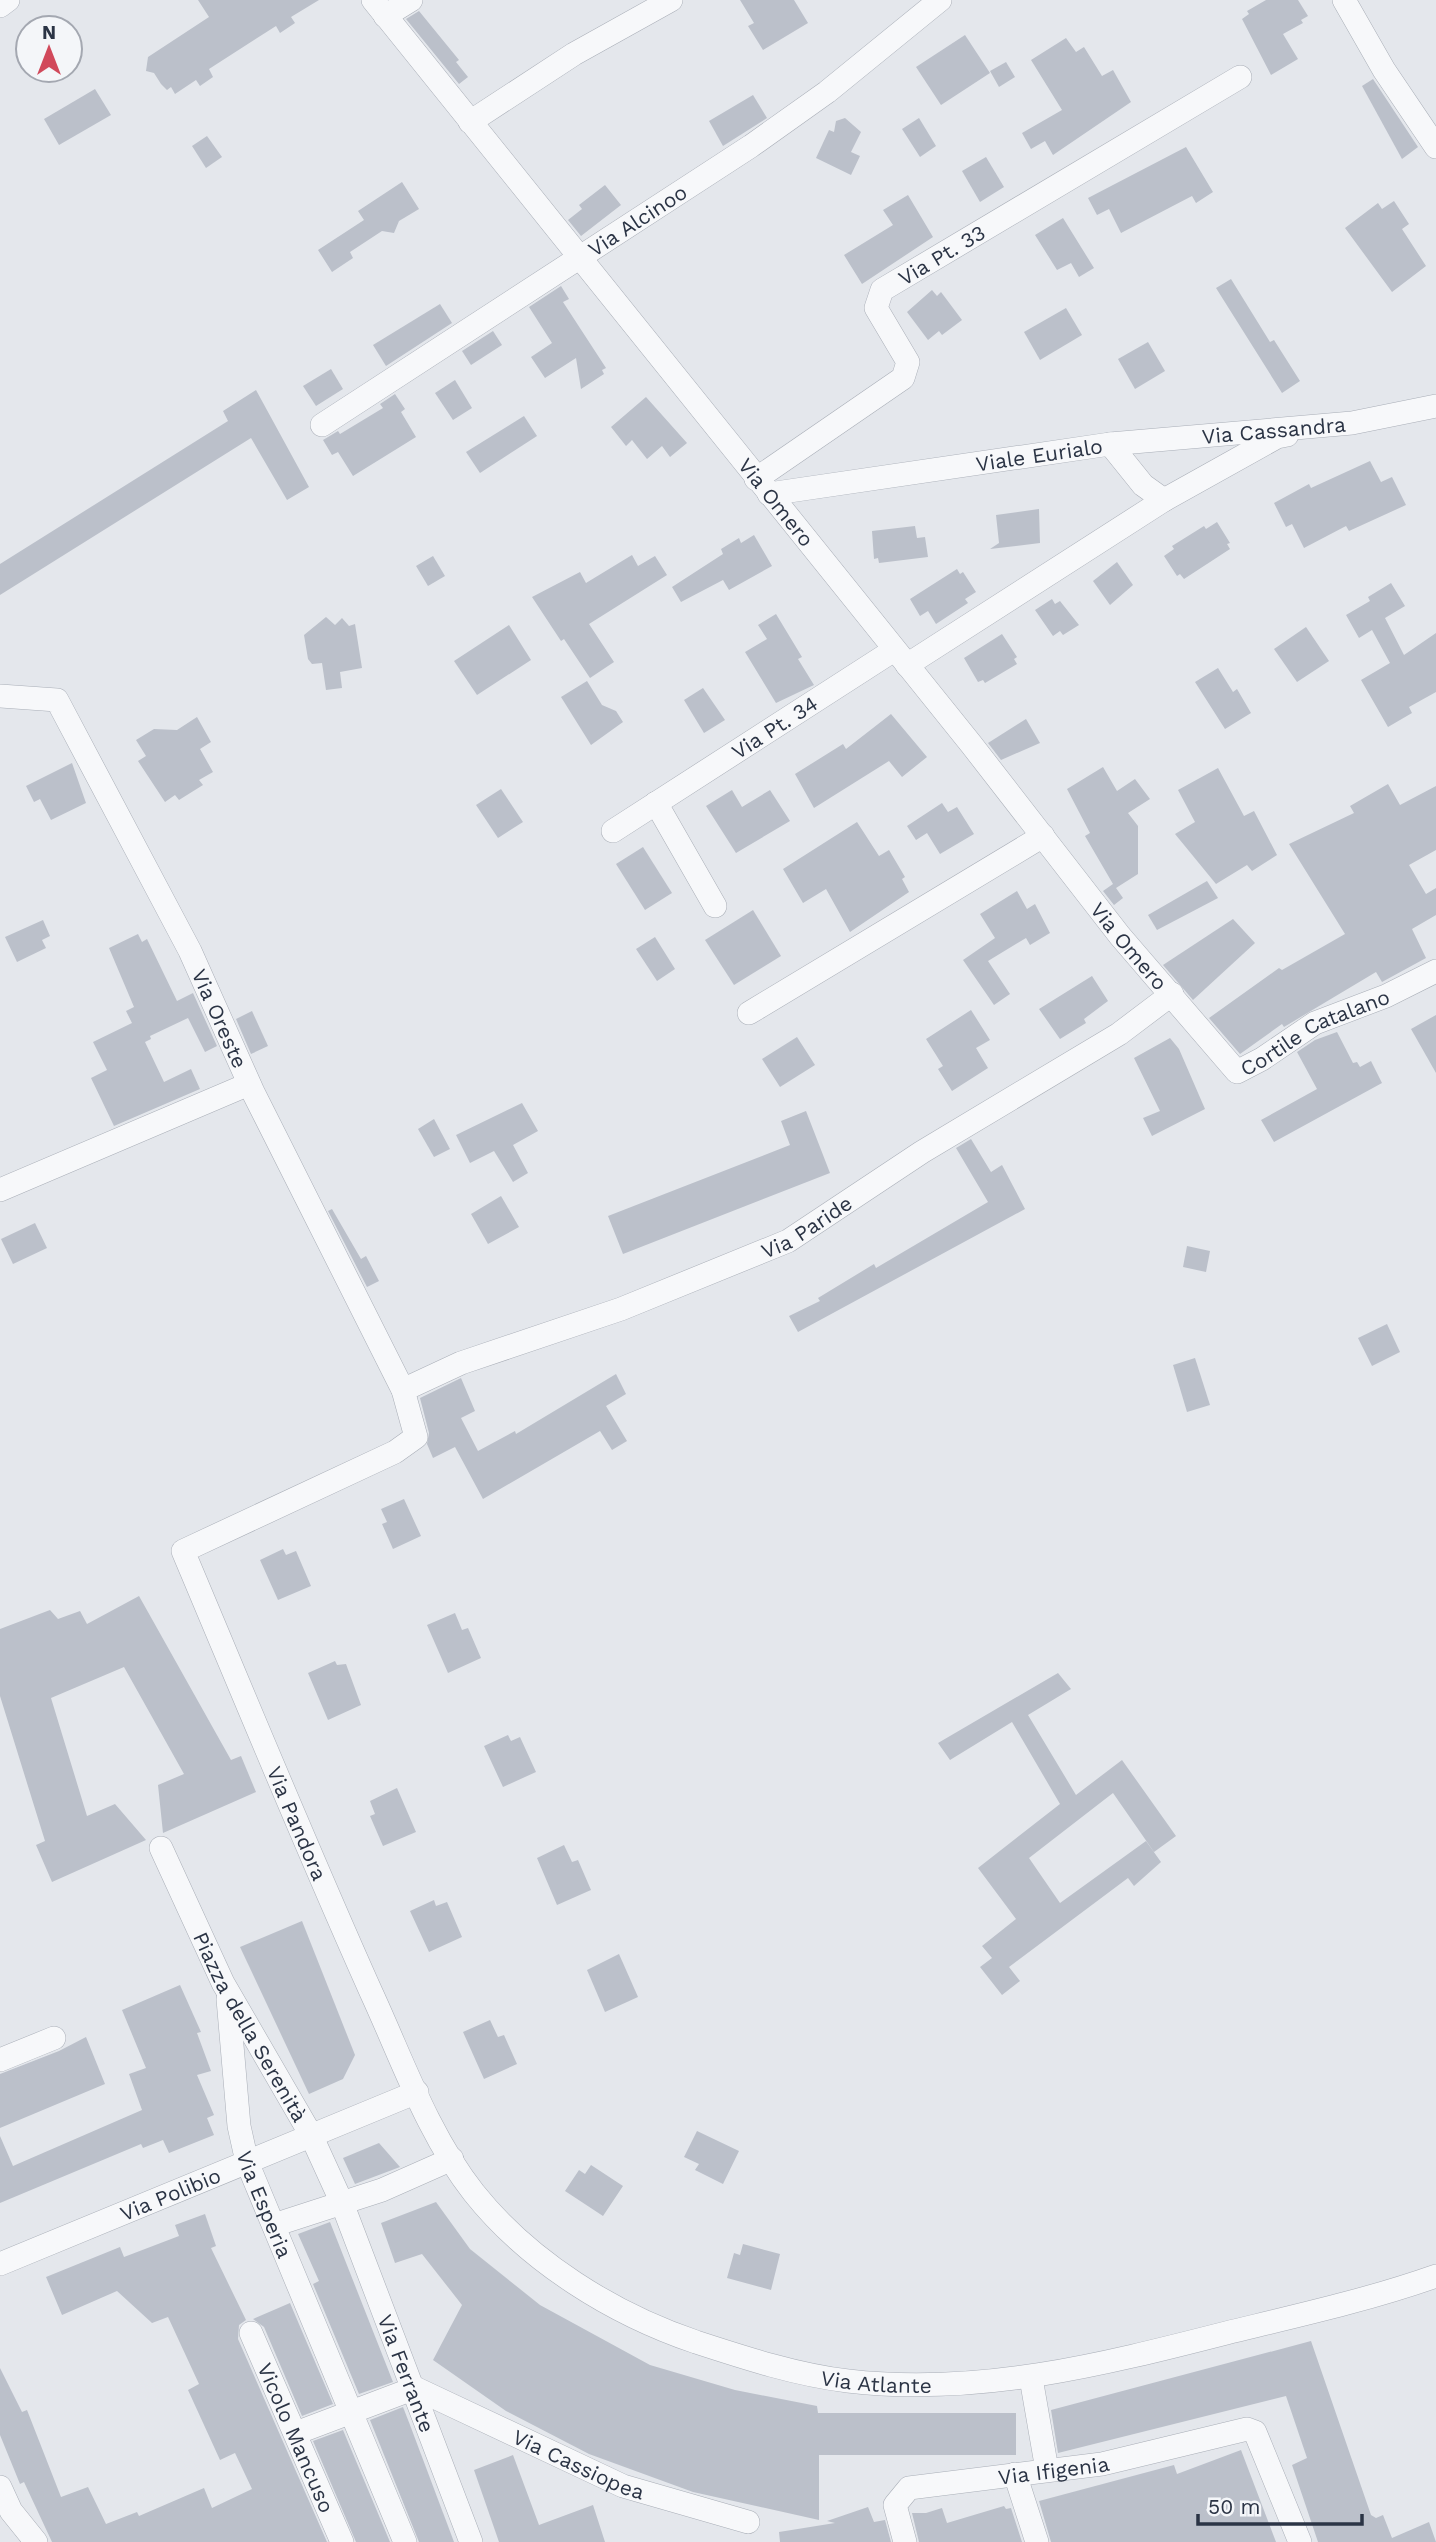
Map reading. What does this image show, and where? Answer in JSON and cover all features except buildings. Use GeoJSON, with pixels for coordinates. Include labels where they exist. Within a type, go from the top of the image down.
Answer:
{"type":"FeatureCollection","features":[{"type":"Feature","properties":{"kind":"street"},"geometry":{"type":"LineString","coordinates":[[0,6],[8,0]]}},
{"type":"Feature","properties":{"kind":"street"},"geometry":{"type":"LineString","coordinates":[[379,8],[411,0]]}},
{"type":"Feature","properties":{"kind":"street"},"geometry":{"type":"LineString","coordinates":[[470,122],[574,54],[671,0]]}},
{"type":"Feature","properties":{"kind":"street","name":"Via Alcinoo"},"geometry":{"type":"LineString","coordinates":[[322,425],[751,146],[827,92],[940,0]]}},
{"type":"Feature","properties":{"kind":"street"},"geometry":{"type":"LineString","coordinates":[[1343,0],[1384,70],[1436,147]]}},
{"type":"Feature","properties":{"kind":"street","name":"Via Omero"},"geometry":{"type":"LineString","coordinates":[[379,8],[1120,936],[1176,999]]}},
{"type":"Feature","properties":{"kind":"street","name":"Via Pt. 33"},"geometry":{"type":"LineString","coordinates":[[762,486],[903,378],[908,362],[876,308],[882,290],[1240,76]]}},
{"type":"Feature","properties":{"kind":"street","name":"Via Cassandra"},"geometry":{"type":"LineString","coordinates":[[1110,444],[1352,423],[1436,406]]}},
{"type":"Feature","properties":{"kind":"street"},"geometry":{"type":"LineString","coordinates":[[900,658],[1164,500],[1277,437],[1352,423]]}},
{"type":"Feature","properties":{"kind":"street","name":"Viale Eurialo"},"geometry":{"type":"LineString","coordinates":[[762,486],[1110,444],[1143,485],[1164,500]]}},
{"type":"Feature","properties":{"kind":"street","name":"Via Pt. 34"},"geometry":{"type":"LineString","coordinates":[[613,831],[900,658]]}},
{"type":"Feature","properties":{"kind":"street","name":"Via Oreste"},"geometry":{"type":"LineString","coordinates":[[0,696],[57,700],[191,951],[249,1084],[403,1390],[416,1437],[406,1445],[183,1551]]}},
{"type":"Feature","properties":{"kind":"street"},"geometry":{"type":"LineString","coordinates":[[656,803],[715,906]]}},
{"type":"Feature","properties":{"kind":"street"},"geometry":{"type":"LineString","coordinates":[[748,1013],[1042,836]]}},
{"type":"Feature","properties":{"kind":"street","name":"Cortile Catalano"},"geometry":{"type":"LineString","coordinates":[[1176,999],[1237,1072],[1262,1059],[1315,1023],[1386,996],[1436,971]]}},
{"type":"Feature","properties":{"kind":"street","name":"Via Paride"},"geometry":{"type":"LineString","coordinates":[[403,1390],[461,1363],[621,1309],[788,1241],[922,1152],[1176,999]]}},
{"type":"Feature","properties":{"kind":"street"},"geometry":{"type":"LineString","coordinates":[[0,1190],[249,1084]]}},
{"type":"Feature","properties":{"kind":"street","name":"Via Pandora"},"geometry":{"type":"LineString","coordinates":[[183,1551],[346,1937],[417,2092]]}},
{"type":"Feature","properties":{"kind":"street","name":"Piazza della Serenità"},"geometry":{"type":"LineString","coordinates":[[161,1848],[223,1983],[312,2135],[342,2203]]}},
{"type":"Feature","properties":{"kind":"street","name":"Via Esperia"},"geometry":{"type":"LineString","coordinates":[[223,1983],[230,2006],[239,2126],[247,2162],[405,2542]]}},
{"type":"Feature","properties":{"kind":"street"},"geometry":{"type":"LineString","coordinates":[[0,2060],[54,2038]]}},
{"type":"Feature","properties":{"kind":"street","name":"Via Polibio"},"geometry":{"type":"LineString","coordinates":[[0,2264],[417,2092]]}},
{"type":"Feature","properties":{"kind":"street","name":"Via Atlante"},"geometry":{"type":"LineString","coordinates":[[417,2092],[452,2159],[474,2193],[534,2253],[618,2308],[670,2333],[743,2356],[845,2381],[903,2385],[1031,2378],[1136,2356],[1436,2276]]}},
{"type":"Feature","properties":{"kind":"street"},"geometry":{"type":"LineString","coordinates":[[274,2225],[382,2190],[452,2159]]}},
{"type":"Feature","properties":{"kind":"street","name":"Via Ferrante"},"geometry":{"type":"LineString","coordinates":[[342,2203],[415,2388],[471,2542]]}},
{"type":"Feature","properties":{"kind":"street","name":"Vicolo Mancuso"},"geometry":{"type":"LineString","coordinates":[[251,2333],[342,2542]]}},
{"type":"Feature","properties":{"kind":"street"},"geometry":{"type":"LineString","coordinates":[[1031,2378],[1047,2470]]}},
{"type":"Feature","properties":{"kind":"street"},"geometry":{"type":"LineString","coordinates":[[296,2433],[415,2388]]}},
{"type":"Feature","properties":{"kind":"street","name":"Via Cassiopea"},"geometry":{"type":"LineString","coordinates":[[415,2388],[623,2486],[748,2522]]}},
{"type":"Feature","properties":{"kind":"street","name":"Via Ifigenia"},"geometry":{"type":"LineString","coordinates":[[905,2542],[895,2505],[909,2488],[1102,2463],[1247,2428],[1255,2432],[1300,2542]]}},
{"type":"Feature","properties":{"kind":"street"},"geometry":{"type":"LineString","coordinates":[[1015,2474],[1037,2542]]}},
{"type":"Feature","properties":{"kind":"street"},"geometry":{"type":"LineString","coordinates":[[0,2487],[11,2511],[36,2542]]}}]}
